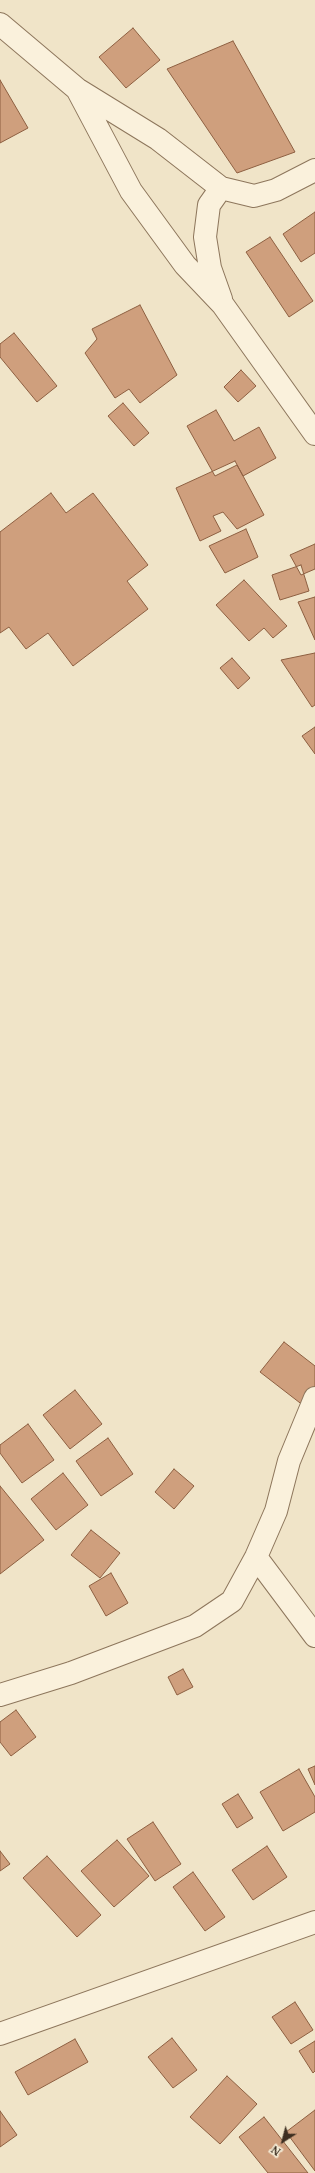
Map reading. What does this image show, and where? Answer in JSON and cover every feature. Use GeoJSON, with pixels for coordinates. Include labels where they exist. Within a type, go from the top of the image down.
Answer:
{"type":"FeatureCollection","features":[{"type":"Feature","properties":{"kind":"street"},"geometry":{"type":"LineString","coordinates":[[0,24],[78,89],[158,139],[221,188],[254,196],[276,190],[315,170]]}},
{"type":"Feature","properties":{"kind":"street"},"geometry":{"type":"LineString","coordinates":[[78,89],[131,191],[185,266],[223,305],[315,434]]}},
{"type":"Feature","properties":{"kind":"street"},"geometry":{"type":"LineString","coordinates":[[221,188],[209,205],[205,237],[210,268],[223,305]]}},
{"type":"Feature","properties":{"kind":"street"},"geometry":{"type":"LineString","coordinates":[[0,1695],[70,1673],[195,1626],[232,1601],[256,1557],[276,1511],[289,1461],[315,1398]]}},
{"type":"Feature","properties":{"kind":"street"},"geometry":{"type":"LineString","coordinates":[[256,1557],[315,1636]]}},
{"type":"Feature","properties":{"kind":"street"},"geometry":{"type":"LineString","coordinates":[[0,2034],[315,1922]]}},
{"type":"Feature","properties":{"kind":"building"},"geometry":{"type":"Polygon","coordinates":[[[133,28],[160,60],[126,88],[99,57],[133,28]]]}},
{"type":"Feature","properties":{"kind":"building"},"geometry":{"type":"Polygon","coordinates":[[[233,41],[295,152],[237,173],[167,69],[233,41]]]}},
{"type":"Feature","properties":{"kind":"building"},"geometry":{"type":"Polygon","coordinates":[[[0,80],[28,128],[0,143],[0,80]]]}},
{"type":"Feature","properties":{"kind":"building"},"geometry":{"type":"Polygon","coordinates":[[[315,212],[315,253],[301,262],[283,234],[315,212]]]}},
{"type":"Feature","properties":{"kind":"building"},"geometry":{"type":"Polygon","coordinates":[[[270,237],[313,301],[289,317],[246,252],[270,237]]]}},
{"type":"Feature","properties":{"kind":"building"},"geometry":{"type":"Polygon","coordinates":[[[140,305],[177,375],[140,403],[129,389],[115,398],[85,353],[97,339],[92,329],[140,305]]]}},
{"type":"Feature","properties":{"kind":"building"},"geometry":{"type":"Polygon","coordinates":[[[14,333],[57,386],[37,402],[0,357],[0,344],[14,333]]]}},
{"type":"Feature","properties":{"kind":"building"},"geometry":{"type":"Polygon","coordinates":[[[241,370],[256,386],[238,402],[224,387],[241,370]]]}},
{"type":"Feature","properties":{"kind":"building"},"geometry":{"type":"Polygon","coordinates":[[[123,403],[149,433],[134,446],[108,416],[123,403]]]}},
{"type":"Feature","properties":{"kind":"building"},"geometry":{"type":"Polygon","coordinates":[[[216,410],[234,441],[259,427],[276,458],[243,476],[237,465],[215,476],[187,426],[216,410]]]}},
{"type":"Feature","properties":{"kind":"building"},"geometry":{"type":"Polygon","coordinates":[[[235,461],[264,515],[237,529],[223,512],[213,516],[221,531],[200,541],[176,488],[235,461]]]}},
{"type":"Feature","properties":{"kind":"building"},"geometry":{"type":"Polygon","coordinates":[[[51,493],[66,513],[93,493],[148,565],[127,581],[148,609],[73,666],[48,633],[26,649],[9,627],[0,633],[0,532],[51,493]]]}},
{"type":"Feature","properties":{"kind":"building"},"geometry":{"type":"Polygon","coordinates":[[[246,529],[258,557],[225,573],[209,546],[246,529]]]}},
{"type":"Feature","properties":{"kind":"building"},"geometry":{"type":"Polygon","coordinates":[[[315,544],[315,569],[301,575],[290,555],[315,544]]]}},
{"type":"Feature","properties":{"kind":"building"},"geometry":{"type":"Polygon","coordinates":[[[301,565],[309,591],[280,600],[272,575],[301,565]]]}},
{"type":"Feature","properties":{"kind":"building"},"geometry":{"type":"Polygon","coordinates":[[[244,580],[287,626],[273,638],[264,628],[249,641],[216,605],[244,580]]]}},
{"type":"Feature","properties":{"kind":"building"},"geometry":{"type":"Polygon","coordinates":[[[315,597],[315,640],[298,602],[315,597]]]}},
{"type":"Feature","properties":{"kind":"building"},"geometry":{"type":"Polygon","coordinates":[[[315,653],[315,705],[312,707],[281,660],[315,653]]]}},
{"type":"Feature","properties":{"kind":"building"},"geometry":{"type":"Polygon","coordinates":[[[232,658],[250,678],[238,689],[220,668],[232,658]]]}},
{"type":"Feature","properties":{"kind":"building"},"geometry":{"type":"Polygon","coordinates":[[[315,727],[315,754],[302,736],[315,727]]]}},
{"type":"Feature","properties":{"kind":"building"},"geometry":{"type":"Polygon","coordinates":[[[284,1342],[315,1366],[315,1392],[304,1406],[260,1372],[284,1342]]]}},
{"type":"Feature","properties":{"kind":"building"},"geometry":{"type":"Polygon","coordinates":[[[75,1390],[102,1424],[70,1449],[43,1415],[75,1390]]]}},
{"type":"Feature","properties":{"kind":"building"},"geometry":{"type":"Polygon","coordinates":[[[28,1424],[54,1460],[22,1483],[0,1453],[0,1445],[28,1424]]]}},
{"type":"Feature","properties":{"kind":"building"},"geometry":{"type":"Polygon","coordinates":[[[108,1438],[133,1474],[101,1496],[76,1461],[108,1438]]]}},
{"type":"Feature","properties":{"kind":"building"},"geometry":{"type":"Polygon","coordinates":[[[174,1469],[194,1486],[174,1509],[155,1492],[174,1469]]]}},
{"type":"Feature","properties":{"kind":"building"},"geometry":{"type":"Polygon","coordinates":[[[63,1473],[88,1505],[56,1530],[31,1499],[63,1473]]]}},
{"type":"Feature","properties":{"kind":"building"},"geometry":{"type":"Polygon","coordinates":[[[0,1486],[44,1540],[0,1574],[0,1486]]]}},
{"type":"Feature","properties":{"kind":"building"},"geometry":{"type":"Polygon","coordinates":[[[91,1530],[120,1553],[100,1578],[71,1555],[91,1530]]]}},
{"type":"Feature","properties":{"kind":"building"},"geometry":{"type":"Polygon","coordinates":[[[111,1573],[128,1603],[106,1616],[89,1586],[111,1573]]]}},
{"type":"Feature","properties":{"kind":"building"},"geometry":{"type":"Polygon","coordinates":[[[183,1669],[193,1687],[177,1695],[168,1677],[183,1669]]]}},
{"type":"Feature","properties":{"kind":"building"},"geometry":{"type":"Polygon","coordinates":[[[16,1710],[36,1737],[11,1756],[0,1742],[0,1722],[16,1710]]]}},
{"type":"Feature","properties":{"kind":"building"},"geometry":{"type":"Polygon","coordinates":[[[315,1766],[315,1785],[308,1769],[315,1766]]]}},
{"type":"Feature","properties":{"kind":"building"},"geometry":{"type":"Polygon","coordinates":[[[299,1769],[315,1797],[315,1812],[283,1831],[260,1792],[299,1769]]]}},
{"type":"Feature","properties":{"kind":"building"},"geometry":{"type":"Polygon","coordinates":[[[238,1794],[253,1818],[237,1828],[222,1804],[238,1794]]]}},
{"type":"Feature","properties":{"kind":"building"},"geometry":{"type":"Polygon","coordinates":[[[153,1822],[181,1864],[155,1881],[127,1839],[153,1822]]]}},
{"type":"Feature","properties":{"kind":"building"},"geometry":{"type":"Polygon","coordinates":[[[117,1840],[149,1876],[114,1907],[81,1871],[117,1840]]]}},
{"type":"Feature","properties":{"kind":"building"},"geometry":{"type":"Polygon","coordinates":[[[267,1846],[287,1877],[253,1900],[232,1870],[267,1846]]]}},
{"type":"Feature","properties":{"kind":"building"},"geometry":{"type":"Polygon","coordinates":[[[0,1851],[10,1864],[0,1871],[0,1851]]]}},
{"type":"Feature","properties":{"kind":"building"},"geometry":{"type":"Polygon","coordinates":[[[47,1856],[101,1915],[77,1937],[23,1878],[47,1856]]]}},
{"type":"Feature","properties":{"kind":"building"},"geometry":{"type":"Polygon","coordinates":[[[193,1872],[225,1917],[205,1931],[173,1887],[193,1872]]]}},
{"type":"Feature","properties":{"kind":"building"},"geometry":{"type":"Polygon","coordinates":[[[295,2002],[313,2030],[291,2044],[272,2017],[295,2002]]]}},
{"type":"Feature","properties":{"kind":"building"},"geometry":{"type":"Polygon","coordinates":[[[172,2038],[197,2070],[173,2088],[148,2057],[172,2038]]]}},
{"type":"Feature","properties":{"kind":"building"},"geometry":{"type":"Polygon","coordinates":[[[75,2039],[88,2062],[28,2095],[15,2072],[75,2039]]]}},
{"type":"Feature","properties":{"kind":"building"},"geometry":{"type":"Polygon","coordinates":[[[315,2041],[315,2071],[313,2073],[299,2051],[315,2041]]]}},
{"type":"Feature","properties":{"kind":"building"},"geometry":{"type":"Polygon","coordinates":[[[227,2076],[257,2104],[220,2144],[190,2117],[227,2076]]]}},
{"type":"Feature","properties":{"kind":"building"},"geometry":{"type":"Polygon","coordinates":[[[315,2110],[315,2171],[286,2132],[315,2110]]]}},
{"type":"Feature","properties":{"kind":"building"},"geometry":{"type":"Polygon","coordinates":[[[0,2111],[17,2135],[0,2147],[0,2111]]]}},
{"type":"Feature","properties":{"kind":"building"},"geometry":{"type":"Polygon","coordinates":[[[264,2117],[308,2173],[268,2173],[239,2137],[264,2117]]]}}]}
